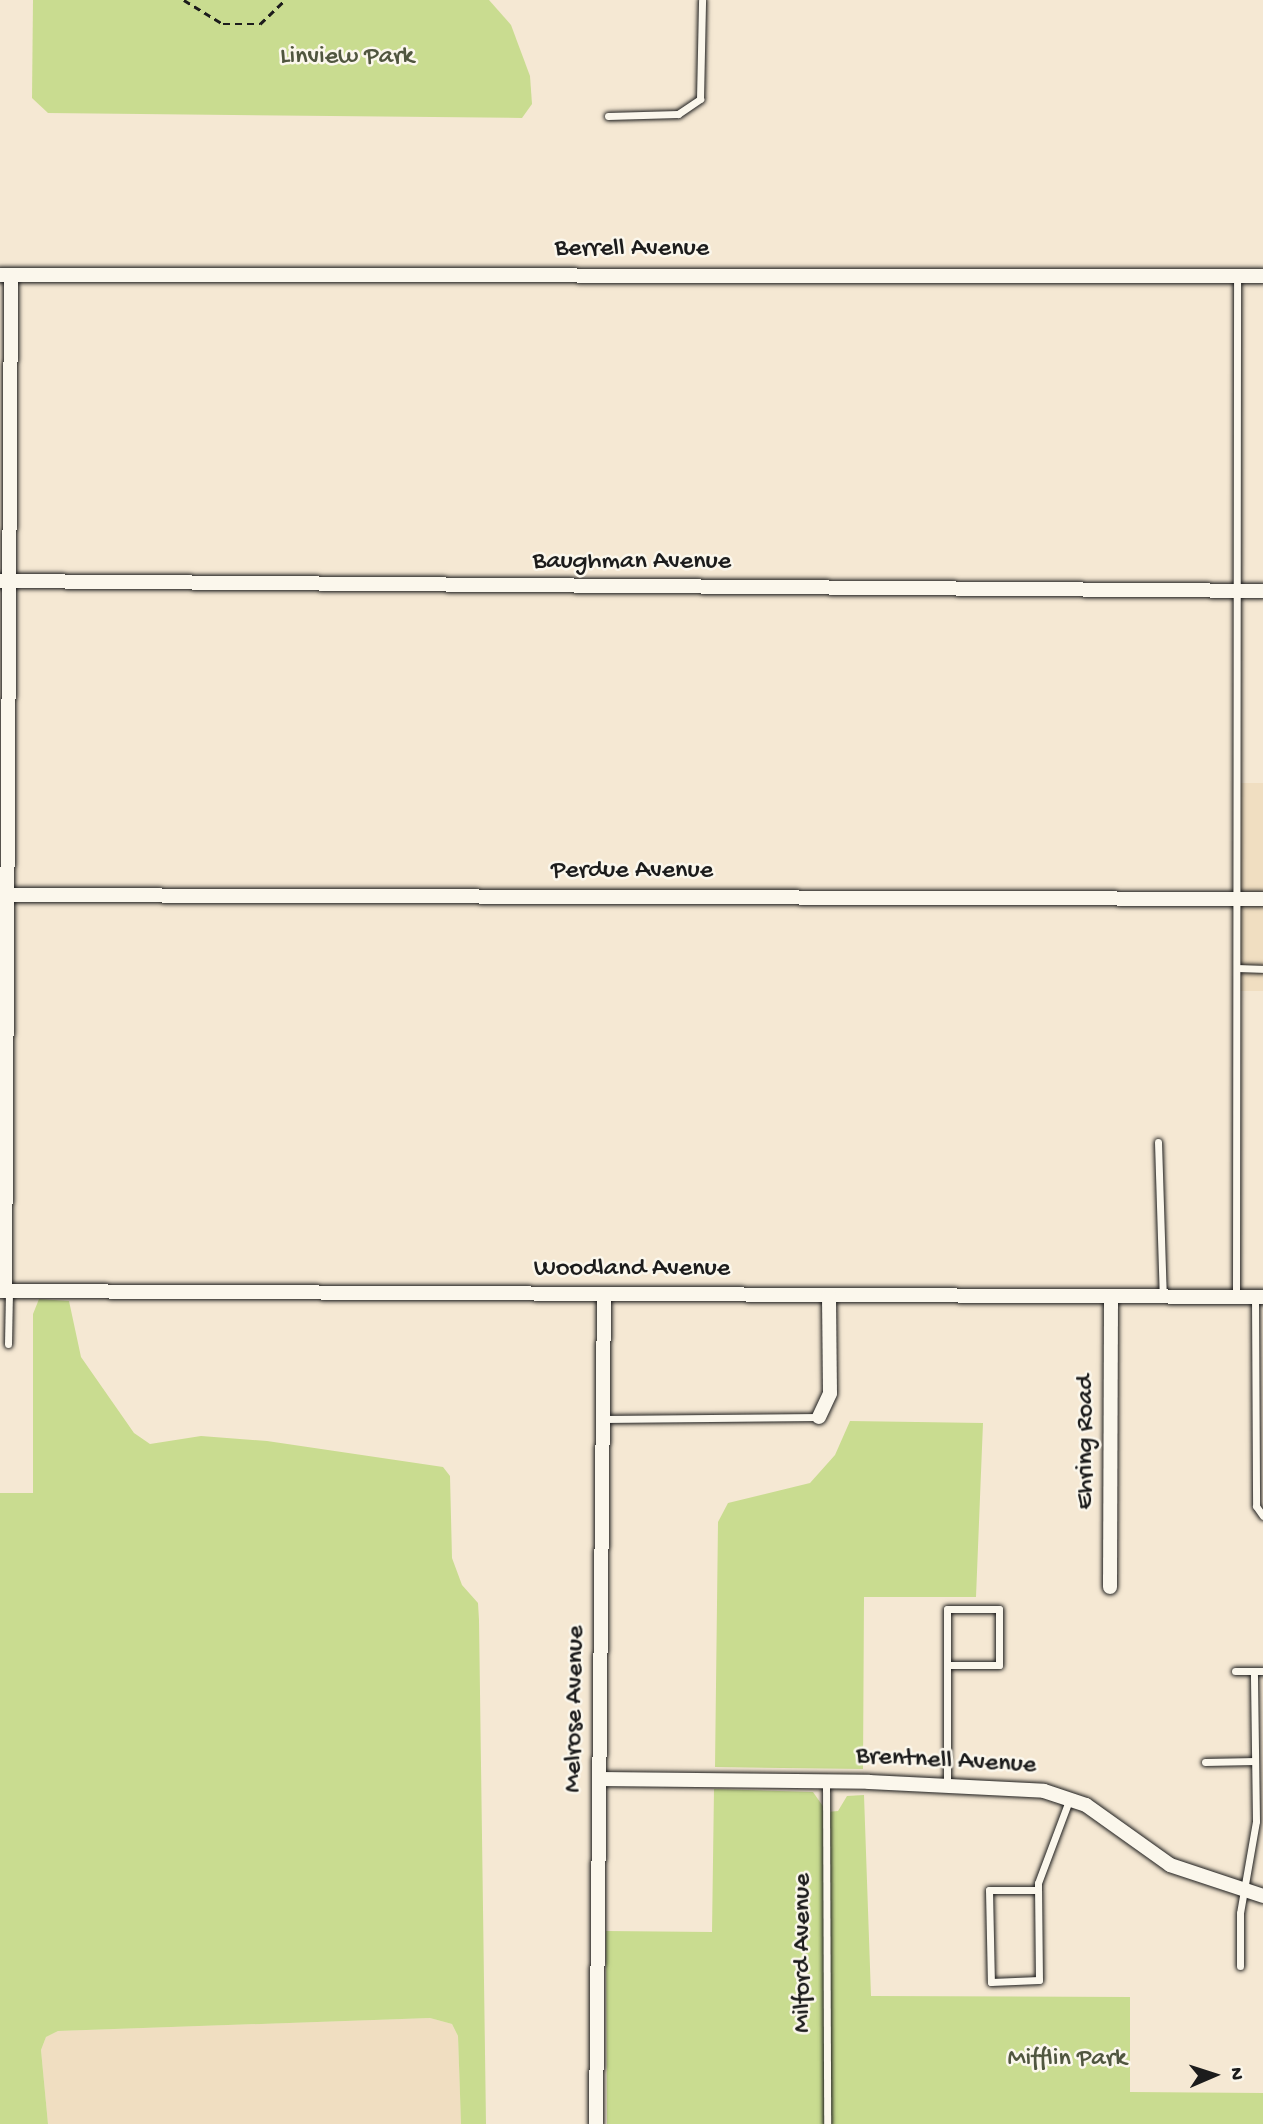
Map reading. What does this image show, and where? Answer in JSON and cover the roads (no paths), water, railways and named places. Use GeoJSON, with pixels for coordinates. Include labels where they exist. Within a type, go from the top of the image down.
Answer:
{"type":"FeatureCollection","features":[{"type":"Feature","properties":{"kind":"street","name":"Berrell Avenue"},"geometry":{"type":"LineString","coordinates":[[6,275],[1263,276]]}},
{"type":"Feature","properties":{"kind":"street"},"geometry":{"type":"LineString","coordinates":[[5,1292],[6,275]]}},
{"type":"Feature","properties":{"kind":"street","name":"Baughman Avenue"},"geometry":{"type":"LineString","coordinates":[[5,581],[1263,591]]}},
{"type":"Feature","properties":{"kind":"street","name":"Perdue Avenue"},"geometry":{"type":"LineString","coordinates":[[4,895],[1263,899]]}},
{"type":"Feature","properties":{"kind":"street","name":"Woodland Avenue"},"geometry":{"type":"LineString","coordinates":[[5,1292],[1259,1297]]}},
{"type":"Feature","properties":{"kind":"street","name":"Melrose Avenue"},"geometry":{"type":"LineString","coordinates":[[596,2124],[604,1294]]}},
{"type":"Feature","properties":{"kind":"street"},"geometry":{"type":"LineString","coordinates":[[819,1417],[830,1393],[829,1295]]}},
{"type":"Feature","properties":{"kind":"street","name":"Ehring Road"},"geometry":{"type":"LineString","coordinates":[[1110,1587],[1111,1296]]}},
{"type":"Feature","properties":{"kind":"street","name":"Brentnell Avenue"},"geometry":{"type":"LineString","coordinates":[[599,1779],[947,1785],[1070,1798],[1170,1865],[1263,1896]]}},
{"type":"Feature","properties":{"kind":"lane"},"geometry":{"type":"LineString","coordinates":[[608,116],[678,114],[700,99],[702,0]]}},
{"type":"Feature","properties":{"kind":"lane"},"geometry":{"type":"LineString","coordinates":[[1236,1297],[1241,898],[1237,276]]}},
{"type":"Feature","properties":{"kind":"lane"},"geometry":{"type":"LineString","coordinates":[[1240,968],[1263,969]]}},
{"type":"Feature","properties":{"kind":"lane"},"geometry":{"type":"LineString","coordinates":[[1158,1142],[1163,1297]]}},
{"type":"Feature","properties":{"kind":"lane"},"geometry":{"type":"LineString","coordinates":[[5,1292],[8,1344]]}},
{"type":"Feature","properties":{"kind":"lane"},"geometry":{"type":"LineString","coordinates":[[1259,1297],[1256,1506],[1263,1516]]}},
{"type":"Feature","properties":{"kind":"lane"},"geometry":{"type":"LineString","coordinates":[[603,1419],[819,1417]]}},
{"type":"Feature","properties":{"kind":"lane"},"geometry":{"type":"LineString","coordinates":[[947,1665],[999,1665],[999,1609],[947,1609],[947,1665],[947,1785]]}},
{"type":"Feature","properties":{"kind":"lane"},"geometry":{"type":"LineString","coordinates":[[1235,1671],[1263,1671]]}},
{"type":"Feature","properties":{"kind":"lane"},"geometry":{"type":"LineString","coordinates":[[1240,1966],[1246,1891],[1256,1821],[1254,1671]]}},
{"type":"Feature","properties":{"kind":"lane"},"geometry":{"type":"LineString","coordinates":[[1205,1762],[1255,1761]]}},
{"type":"Feature","properties":{"kind":"lane","name":"Milford Avenue"},"geometry":{"type":"LineString","coordinates":[[826,1782],[827,2124]]}},
{"type":"Feature","properties":{"kind":"lane"},"geometry":{"type":"LineString","coordinates":[[1038,1890],[989,1890],[990,1982],[1039,1980],[1038,1890],[1070,1798]]}},
{"type":"Feature","properties":{"kind":"park label","name":"Linview Park"},"geometry":{"type":"Point","coordinates":[347,58]}},
{"type":"Feature","properties":{"kind":"park label","name":"Mifflin Park"},"geometry":{"type":"Point","coordinates":[1067,2060]}}]}
